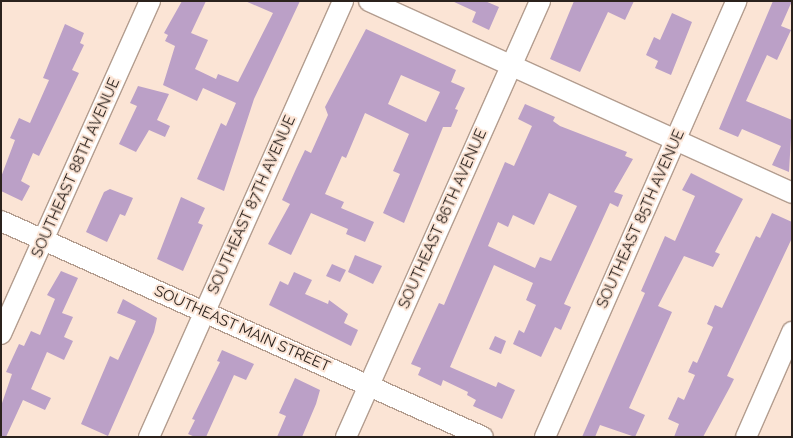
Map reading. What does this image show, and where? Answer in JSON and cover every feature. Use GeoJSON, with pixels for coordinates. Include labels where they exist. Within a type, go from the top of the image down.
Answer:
{"type":"FeatureCollection","features":[{"type":"Feature","properties":{"kind":"street","name":"SOUTHEAST 88TH AVENUE"},"geometry":{"type":"LineString","coordinates":[[1,334],[150,1]]}},
{"type":"Feature","properties":{"kind":"street","name":"SOUTHEAST 87TH AVENUE"},"geometry":{"type":"LineString","coordinates":[[149,437],[343,1]]}},
{"type":"Feature","properties":{"kind":"street"},"geometry":{"type":"LineString","coordinates":[[369,1],[675,142],[792,193]]}},
{"type":"Feature","properties":{"kind":"street","name":"SOUTHEAST 86TH AVENUE"},"geometry":{"type":"LineString","coordinates":[[346,437],[540,1]]}},
{"type":"Feature","properties":{"kind":"street","name":"SOUTHEAST 85TH AVENUE"},"geometry":{"type":"LineString","coordinates":[[545,437],[736,1]]}},
{"type":"Feature","properties":{"kind":"street","name":"SOUTHEAST MAIN STREET"},"geometry":{"type":"LineString","coordinates":[[1,221],[483,437]]}},
{"type":"Feature","properties":{"kind":"street"},"geometry":{"type":"LineString","coordinates":[[746,437],[792,332]]}},
{"type":"Feature","properties":{"kind":"building"},"geometry":{"type":"Polygon","coordinates":[[[182,1],[206,1],[191,33],[208,40],[195,69],[216,79],[218,74],[238,82],[273,13],[245,1],[300,1],[254,99],[224,191],[197,179],[221,123],[226,126],[236,103],[203,88],[197,101],[163,85],[175,46],[165,41],[168,35],[164,33],[182,1]]]}},
{"type":"Feature","properties":{"kind":"building"},"geometry":{"type":"Polygon","coordinates":[[[452,1],[485,1],[499,7],[489,30],[472,22],[476,12],[452,1]]]}},
{"type":"Feature","properties":{"kind":"building"},"geometry":{"type":"Polygon","coordinates":[[[574,1],[634,1],[625,20],[608,12],[580,72],[550,59],[574,1]]]}},
{"type":"Feature","properties":{"kind":"building"},"geometry":{"type":"Polygon","coordinates":[[[773,1],[792,1],[781,26],[791,30],[777,60],[767,55],[746,101],[792,120],[789,172],[772,165],[781,146],[742,129],[738,137],[719,129],[773,1]]]}},
{"type":"Feature","properties":{"kind":"building"},"geometry":{"type":"Polygon","coordinates":[[[672,13],[692,22],[671,75],[655,68],[658,61],[646,55],[654,37],[660,40],[672,13]]]}},
{"type":"Feature","properties":{"kind":"building"},"geometry":{"type":"Polygon","coordinates":[[[65,24],[84,33],[80,43],[84,45],[72,70],[79,73],[39,156],[33,153],[21,181],[30,186],[22,201],[1,191],[1,177],[15,140],[10,138],[19,118],[30,123],[49,80],[43,78],[65,24]]]}},
{"type":"Feature","properties":{"kind":"building"},"geometry":{"type":"Polygon","coordinates":[[[366,29],[456,70],[451,82],[465,88],[455,109],[458,110],[451,127],[443,127],[404,223],[383,213],[400,174],[393,171],[409,134],[365,113],[346,158],[342,156],[325,194],[344,202],[341,208],[374,222],[365,242],[346,234],[348,229],[311,213],[291,255],[268,244],[290,204],[282,200],[296,169],[305,150],[311,153],[328,115],[325,107],[366,29]],[[401,75],[388,104],[426,122],[440,92],[401,75]]]}},
{"type":"Feature","properties":{"kind":"building"},"geometry":{"type":"Polygon","coordinates":[[[138,86],[169,94],[157,120],[170,126],[165,137],[149,130],[136,152],[119,144],[137,106],[130,103],[138,86]]]}},
{"type":"Feature","properties":{"kind":"building"},"geometry":{"type":"Polygon","coordinates":[[[525,104],[555,117],[553,121],[560,126],[627,152],[625,156],[633,159],[614,192],[623,195],[618,207],[610,203],[564,304],[571,307],[561,330],[555,327],[541,357],[513,344],[519,330],[524,333],[536,305],[526,300],[533,283],[494,265],[450,367],[496,387],[498,382],[515,390],[502,419],[473,406],[476,400],[467,395],[468,392],[443,380],[441,386],[418,375],[421,368],[411,364],[439,303],[444,305],[505,162],[514,166],[532,126],[518,119],[525,104]],[[549,193],[534,225],[513,215],[508,227],[498,222],[488,246],[535,268],[540,257],[551,261],[577,206],[549,193]]]}},
{"type":"Feature","properties":{"kind":"building"},"geometry":{"type":"Polygon","coordinates":[[[691,173],[743,199],[715,252],[720,254],[713,267],[684,256],[658,306],[672,312],[629,408],[645,415],[635,437],[600,425],[595,437],[582,437],[645,293],[641,291],[665,236],[675,241],[695,196],[682,190],[691,173]]]}},
{"type":"Feature","properties":{"kind":"building"},"geometry":{"type":"Polygon","coordinates":[[[110,189],[133,198],[125,216],[120,214],[107,242],[86,232],[104,192],[110,189]]]}},
{"type":"Feature","properties":{"kind":"building"},"geometry":{"type":"Polygon","coordinates":[[[181,197],[205,208],[198,223],[203,225],[183,271],[157,259],[181,197]]]}},
{"type":"Feature","properties":{"kind":"building"},"geometry":{"type":"Polygon","coordinates":[[[772,213],[792,222],[792,238],[727,376],[734,379],[703,437],[674,437],[679,424],[668,419],[678,397],[684,400],[695,375],[688,372],[693,361],[697,363],[713,327],[707,324],[715,305],[722,308],[756,236],[760,238],[772,213]]]}},
{"type":"Feature","properties":{"kind":"building"},"geometry":{"type":"Polygon","coordinates":[[[355,255],[382,266],[373,284],[348,272],[355,255]]]}},
{"type":"Feature","properties":{"kind":"building"},"geometry":{"type":"Polygon","coordinates":[[[332,264],[346,270],[340,282],[326,276],[332,264]]]}},
{"type":"Feature","properties":{"kind":"building"},"geometry":{"type":"Polygon","coordinates":[[[61,271],[78,278],[62,313],[73,317],[64,337],[73,341],[64,360],[47,352],[31,389],[51,398],[45,410],[23,400],[6,437],[1,437],[1,406],[12,374],[6,372],[19,344],[24,346],[31,331],[40,335],[55,299],[47,295],[61,271]]]}},
{"type":"Feature","properties":{"kind":"building"},"geometry":{"type":"Polygon","coordinates":[[[294,272],[312,280],[305,294],[328,304],[329,300],[348,314],[344,323],[358,330],[351,346],[269,305],[280,281],[288,285],[294,272]]]}},
{"type":"Feature","properties":{"kind":"building"},"geometry":{"type":"Polygon","coordinates":[[[123,299],[157,318],[154,332],[108,436],[81,424],[110,356],[118,360],[136,321],[117,313],[123,299]]]}},
{"type":"Feature","properties":{"kind":"building"},"geometry":{"type":"Polygon","coordinates":[[[495,336],[506,341],[501,354],[489,349],[495,336]]]}},
{"type":"Feature","properties":{"kind":"building"},"geometry":{"type":"Polygon","coordinates":[[[222,350],[254,364],[246,380],[234,375],[206,437],[195,437],[188,434],[195,420],[192,419],[220,362],[217,361],[222,350]]]}},
{"type":"Feature","properties":{"kind":"building"},"geometry":{"type":"Polygon","coordinates":[[[295,378],[320,390],[316,404],[302,437],[277,437],[286,416],[279,413],[295,378]]]}}]}
